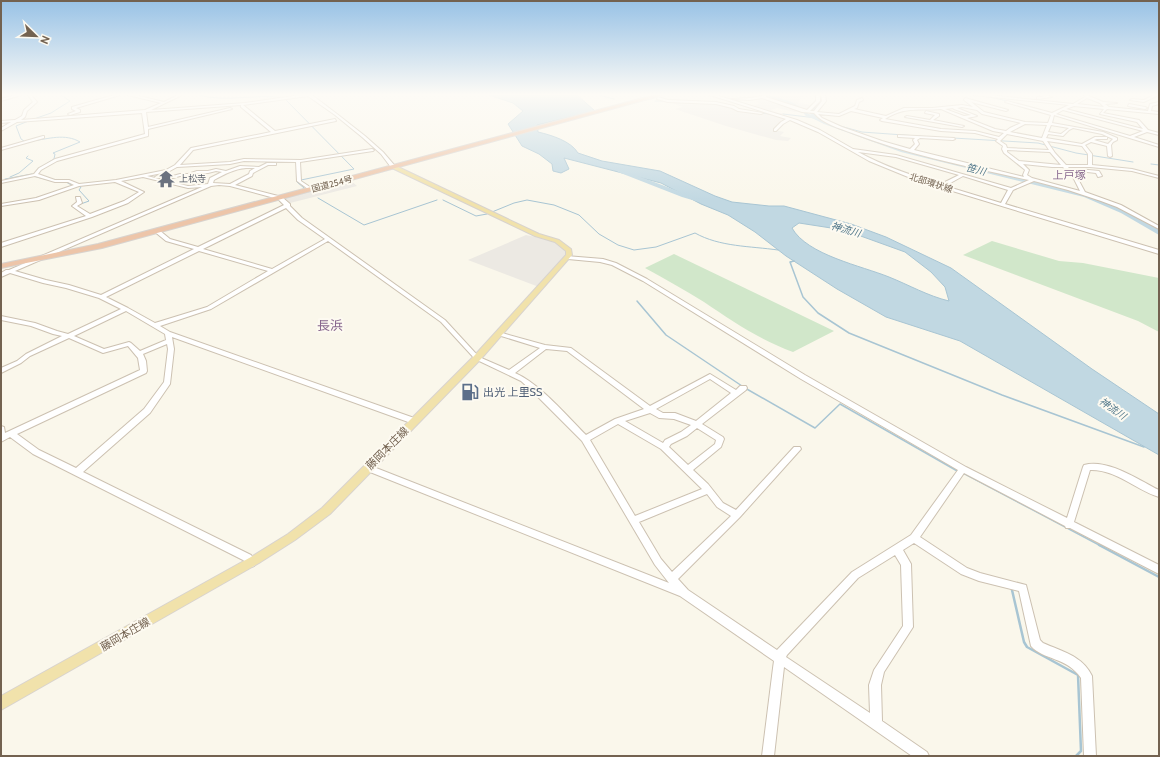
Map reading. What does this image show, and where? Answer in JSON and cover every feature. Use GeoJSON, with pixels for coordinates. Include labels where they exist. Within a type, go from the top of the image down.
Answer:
{"type":"FeatureCollection","features":[{"type":"Feature","properties":{"kind":"highway","name":"国道254号"},"geometry":{"type":"LineString","coordinates":[[1,266],[37,260],[99,246],[532,130]]}},
{"type":"Feature","properties":{"kind":"main road"},"geometry":{"type":"LineString","coordinates":[[396,166],[537,235],[557,241],[570,250],[568,257]]}},
{"type":"Feature","properties":{"kind":"main road","name":"藤岡本庄線"},"geometry":{"type":"LineString","coordinates":[[1,703],[251,563],[292,538],[310,524],[326,510],[477,358],[568,257]]}},
{"type":"Feature","properties":{"kind":"street"},"geometry":{"type":"LineString","coordinates":[[35,175],[51,161],[147,135],[146,130]]}},
{"type":"Feature","properties":{"kind":"street"},"geometry":{"type":"LineString","coordinates":[[1,205],[36,199],[78,185],[116,181],[167,172],[176,166],[192,149],[283,130]]}},
{"type":"Feature","properties":{"kind":"street"},"geometry":{"type":"LineString","coordinates":[[355,130],[385,156],[389,163],[396,166]]}},
{"type":"Feature","properties":{"kind":"street"},"geometry":{"type":"LineString","coordinates":[[777,130],[781,131]]}},
{"type":"Feature","properties":{"kind":"street","name":"北部環状線"},"geometry":{"type":"LineString","coordinates":[[817,130],[887,168],[1002,205],[1159,252]]}},
{"type":"Feature","properties":{"kind":"street"},"geometry":{"type":"LineString","coordinates":[[849,130],[865,137],[911,151],[1083,193],[1124,209],[1159,228]]}},
{"type":"Feature","properties":{"kind":"street"},"geometry":{"type":"LineString","coordinates":[[938,134],[942,130]]}},
{"type":"Feature","properties":{"kind":"street"},"geometry":{"type":"LineString","coordinates":[[967,130],[1000,138]]}},
{"type":"Feature","properties":{"kind":"street"},"geometry":{"type":"LineString","coordinates":[[998,130],[1044,140],[1083,145],[1099,137],[1116,139],[1147,131],[1159,134]]}},
{"type":"Feature","properties":{"kind":"street"},"geometry":{"type":"LineString","coordinates":[[1011,130],[1000,138],[998,142],[1005,146],[1005,152],[1027,169],[1025,175],[1031,181]]}},
{"type":"Feature","properties":{"kind":"street"},"geometry":{"type":"LineString","coordinates":[[1044,140],[1047,133],[1062,135],[1067,130]]}},
{"type":"Feature","properties":{"kind":"street"},"geometry":{"type":"LineString","coordinates":[[1086,130],[1103,133],[1116,139]]}},
{"type":"Feature","properties":{"kind":"street"},"geometry":{"type":"LineString","coordinates":[[1111,130],[1131,136]]}},
{"type":"Feature","properties":{"kind":"street"},"geometry":{"type":"LineString","coordinates":[[1113,130],[1159,145]]}},
{"type":"Feature","properties":{"kind":"street"},"geometry":{"type":"LineString","coordinates":[[901,134],[919,137],[953,139]]}},
{"type":"Feature","properties":{"kind":"street"},"geometry":{"type":"LineString","coordinates":[[1,148],[42,137]]}},
{"type":"Feature","properties":{"kind":"street"},"geometry":{"type":"LineString","coordinates":[[911,151],[917,144],[915,140],[919,137]]}},
{"type":"Feature","properties":{"kind":"street"},"geometry":{"type":"LineString","coordinates":[[1110,156],[1109,145],[1116,139]]}},
{"type":"Feature","properties":{"kind":"street"},"geometry":{"type":"LineString","coordinates":[[1044,140],[1051,152],[1076,178],[1083,193]]}},
{"type":"Feature","properties":{"kind":"street"},"geometry":{"type":"LineString","coordinates":[[1092,141],[1109,145]]}},
{"type":"Feature","properties":{"kind":"street"},"geometry":{"type":"LineString","coordinates":[[1083,145],[1090,151],[1090,166]]}},
{"type":"Feature","properties":{"kind":"street"},"geometry":{"type":"LineString","coordinates":[[1004,149],[1051,152]]}},
{"type":"Feature","properties":{"kind":"street"},"geometry":{"type":"LineString","coordinates":[[176,166],[230,163],[240,160],[298,161],[372,150]]}},
{"type":"Feature","properties":{"kind":"street"},"geometry":{"type":"LineString","coordinates":[[852,150],[866,150],[896,156],[961,176],[1011,189],[1031,181]]}},
{"type":"Feature","properties":{"kind":"street"},"geometry":{"type":"LineString","coordinates":[[230,185],[246,178],[251,175],[252,172],[267,164],[273,164],[285,160]]}},
{"type":"Feature","properties":{"kind":"street"},"geometry":{"type":"LineString","coordinates":[[298,161],[299,181],[308,188]]}},
{"type":"Feature","properties":{"kind":"street"},"geometry":{"type":"LineString","coordinates":[[1019,162],[1098,172],[1100,176],[1071,174]]}},
{"type":"Feature","properties":{"kind":"street"},"geometry":{"type":"LineString","coordinates":[[1,275],[210,185],[212,179],[236,167],[252,166],[260,168]]}},
{"type":"Feature","properties":{"kind":"street"},"geometry":{"type":"LineString","coordinates":[[1065,167],[1090,166],[1132,170],[1159,177]]}},
{"type":"Feature","properties":{"kind":"street"},"geometry":{"type":"LineString","coordinates":[[154,179],[162,176],[173,177],[216,170],[227,172]]}},
{"type":"Feature","properties":{"kind":"street"},"geometry":{"type":"LineString","coordinates":[[1,182],[35,175],[55,181],[69,181],[78,185]]}},
{"type":"Feature","properties":{"kind":"street"},"geometry":{"type":"LineString","coordinates":[[145,176],[188,187],[230,185],[280,198],[300,219],[443,321],[477,358],[523,379],[585,439],[658,562],[684,593]]}},
{"type":"Feature","properties":{"kind":"street"},"geometry":{"type":"LineString","coordinates":[[941,186],[961,176]]}},
{"type":"Feature","properties":{"kind":"street"},"geometry":{"type":"LineString","coordinates":[[1,245],[90,216],[126,202],[142,192],[116,181]]}},
{"type":"Feature","properties":{"kind":"street"},"geometry":{"type":"LineString","coordinates":[[1002,205],[1011,189]]}},
{"type":"Feature","properties":{"kind":"street"},"geometry":{"type":"LineString","coordinates":[[78,198],[80,203],[74,206],[90,216]]}},
{"type":"Feature","properties":{"kind":"street"},"geometry":{"type":"LineString","coordinates":[[101,297],[288,205]]}},
{"type":"Feature","properties":{"kind":"street"},"geometry":{"type":"LineString","coordinates":[[157,231],[168,240],[273,271]]}},
{"type":"Feature","properties":{"kind":"street"},"geometry":{"type":"LineString","coordinates":[[156,325],[208,308],[328,239]]}},
{"type":"Feature","properties":{"kind":"street"},"geometry":{"type":"LineString","coordinates":[[568,257],[601,260],[614,264],[646,280],[803,377],[963,469],[1069,525],[1159,570]]}},
{"type":"Feature","properties":{"kind":"street"},"geometry":{"type":"LineString","coordinates":[[8,271],[45,282],[67,286],[101,297],[156,325],[168,333],[414,421]]}},
{"type":"Feature","properties":{"kind":"street"},"geometry":{"type":"LineString","coordinates":[[1,371],[19,362],[28,355],[126,309]]}},
{"type":"Feature","properties":{"kind":"street"},"geometry":{"type":"LineString","coordinates":[[1,318],[32,324],[55,333],[70,336],[103,351],[129,344],[140,353],[144,371],[1,439],[1,429]]}},
{"type":"Feature","properties":{"kind":"street"},"geometry":{"type":"LineString","coordinates":[[77,472],[147,411],[168,382],[171,349],[168,333]]}},
{"type":"Feature","properties":{"kind":"street"},"geometry":{"type":"LineString","coordinates":[[500,334],[545,347],[570,349],[649,409],[662,416],[676,416],[697,424],[720,439],[718,445],[688,469]]}},
{"type":"Feature","properties":{"kind":"street"},"geometry":{"type":"LineString","coordinates":[[140,353],[169,342]]}},
{"type":"Feature","properties":{"kind":"street"},"geometry":{"type":"LineString","coordinates":[[510,373],[545,347]]}},
{"type":"Feature","properties":{"kind":"street"},"geometry":{"type":"LineString","coordinates":[[585,439],[618,421],[649,409],[710,376],[736,393]]}},
{"type":"Feature","properties":{"kind":"street"},"geometry":{"type":"LineString","coordinates":[[664,447],[668,442],[684,434],[743,388]]}},
{"type":"Feature","properties":{"kind":"street"},"geometry":{"type":"LineString","coordinates":[[618,421],[664,447],[688,469],[720,505],[738,515]]}},
{"type":"Feature","properties":{"kind":"street"},"geometry":{"type":"LineString","coordinates":[[12,434],[36,452],[248,558],[251,563]]}},
{"type":"Feature","properties":{"kind":"street"},"geometry":{"type":"LineString","coordinates":[[672,578],[738,515],[797,449]]}},
{"type":"Feature","properties":{"kind":"street"},"geometry":{"type":"LineString","coordinates":[[1069,525],[1088,467],[1093,466],[1109,470],[1159,494]]}},
{"type":"Feature","properties":{"kind":"street"},"geometry":{"type":"LineString","coordinates":[[368,468],[684,593],[923,756]]}},
{"type":"Feature","properties":{"kind":"street"},"geometry":{"type":"LineString","coordinates":[[768,756],[782,652],[787,645],[856,575],[914,538],[963,469]]}},
{"type":"Feature","properties":{"kind":"street"},"geometry":{"type":"LineString","coordinates":[[633,521],[708,490]]}},
{"type":"Feature","properties":{"kind":"street"},"geometry":{"type":"LineString","coordinates":[[914,538],[964,571],[979,577],[1023,588],[1035,642],[1039,647],[1071,660],[1083,670],[1086,676],[1090,756]]}},
{"type":"Feature","properties":{"kind":"street"},"geometry":{"type":"LineString","coordinates":[[876,723],[875,685],[879,670],[908,627],[906,564],[897,550]]}},
{"type":"Feature","properties":{"kind":"shaded area"},"geometry":{"type":"Polygon","coordinates":[[[741,130],[776,130],[784,132],[780,136],[791,138],[788,141],[776,140],[741,130]]]}},
{"type":"Feature","properties":{"kind":"shaded area"},"geometry":{"type":"Polygon","coordinates":[[[351,181],[357,186],[290,203],[285,198],[351,181]]]}},
{"type":"Feature","properties":{"kind":"shaded area"},"geometry":{"type":"Polygon","coordinates":[[[526,235],[550,240],[560,245],[566,252],[565,257],[539,287],[468,260],[526,235]]]}},
{"type":"Feature","properties":{"kind":"green space"},"geometry":{"type":"Polygon","coordinates":[[[992,241],[1059,261],[1083,263],[1159,278],[1159,332],[1138,321],[963,255],[992,241]]]}},
{"type":"Feature","properties":{"kind":"green space"},"geometry":{"type":"Polygon","coordinates":[[[674,254],[834,331],[793,352],[769,342],[736,323],[690,293],[645,268],[674,254]]]}},
{"type":"Feature","properties":{"kind":"water"},"geometry":{"type":"Polygon","coordinates":[[[512,130],[538,130],[538,132],[566,142],[578,153],[602,161],[660,171],[715,196],[732,202],[784,206],[851,224],[886,237],[951,268],[1092,369],[1159,414],[1159,455],[960,341],[886,317],[837,289],[786,256],[755,232],[728,215],[701,204],[661,183],[564,158],[569,169],[561,173],[553,171],[552,164],[539,154],[522,146],[512,130]],[[799,223],[792,228],[799,237],[810,246],[822,252],[949,301],[945,287],[931,272],[905,252],[844,230],[799,223]]]}},
{"type":"Feature","properties":{"kind":"waterway"},"geometry":{"type":"LineString","coordinates":[[18,130],[21,139],[24,141]]}},
{"type":"Feature","properties":{"kind":"waterway"},"geometry":{"type":"LineString","coordinates":[[301,180],[354,169],[316,130]]}},
{"type":"Feature","properties":{"kind":"waterway","name":"笹川"},"geometry":{"type":"LineString","coordinates":[[845,130],[880,144],[947,162],[1060,188],[1086,196],[1124,212],[1159,233]]}},
{"type":"Feature","properties":{"kind":"waterway"},"geometry":{"type":"LineString","coordinates":[[856,130],[931,137]]}},
{"type":"Feature","properties":{"kind":"waterway"},"geometry":{"type":"LineString","coordinates":[[1111,130],[1130,136]]}},
{"type":"Feature","properties":{"kind":"waterway"},"geometry":{"type":"LineString","coordinates":[[32,141],[62,137],[74,139],[80,142],[53,153],[55,154],[54,159],[46,164]]}},
{"type":"Feature","properties":{"kind":"waterway"},"geometry":{"type":"LineString","coordinates":[[953,138],[1038,143],[1076,153],[1133,162]]}},
{"type":"Feature","properties":{"kind":"waterway"},"geometry":{"type":"LineString","coordinates":[[1144,140],[1159,145]]}},
{"type":"Feature","properties":{"kind":"waterway"},"geometry":{"type":"LineString","coordinates":[[10,177],[19,173],[33,161],[26,158],[28,156]]}},
{"type":"Feature","properties":{"kind":"waterway"},"geometry":{"type":"LineString","coordinates":[[1151,164],[1159,165]]}},
{"type":"Feature","properties":{"kind":"waterway","name":"神流川"},"geometry":{"type":"LineString","coordinates":[[620,171],[684,196],[699,200]]}},
{"type":"Feature","properties":{"kind":"waterway"},"geometry":{"type":"LineString","coordinates":[[5,179],[32,174]]}},
{"type":"Feature","properties":{"kind":"waterway"},"geometry":{"type":"LineString","coordinates":[[33,176],[56,182]]}},
{"type":"Feature","properties":{"kind":"waterway"},"geometry":{"type":"LineString","coordinates":[[297,179],[297,182],[304,188]]}},
{"type":"Feature","properties":{"kind":"waterway"},"geometry":{"type":"LineString","coordinates":[[66,182],[73,186]]}},
{"type":"Feature","properties":{"kind":"waterway"},"geometry":{"type":"LineString","coordinates":[[77,186],[81,187],[79,190],[89,201],[78,205]]}},
{"type":"Feature","properties":{"kind":"waterway"},"geometry":{"type":"LineString","coordinates":[[318,198],[364,225],[437,200]]}},
{"type":"Feature","properties":{"kind":"waterway"},"geometry":{"type":"LineString","coordinates":[[443,200],[476,216],[487,214]]}},
{"type":"Feature","properties":{"kind":"waterway"},"geometry":{"type":"LineString","coordinates":[[492,212],[514,203],[527,200],[554,205],[579,215],[599,234],[618,245],[634,250],[656,247],[695,233],[715,241],[778,250]]}},
{"type":"Feature","properties":{"kind":"waterway"},"geometry":{"type":"LineString","coordinates":[[791,262],[794,261],[790,262],[803,297],[818,313],[849,333],[1002,395],[1144,447]]}},
{"type":"Feature","properties":{"kind":"waterway"},"geometry":{"type":"LineString","coordinates":[[637,301],[666,335],[742,386]]}},
{"type":"Feature","properties":{"kind":"waterway"},"geometry":{"type":"LineString","coordinates":[[745,388],[815,428],[840,404],[959,472]]}},
{"type":"Feature","properties":{"kind":"waterway"},"geometry":{"type":"LineString","coordinates":[[963,473],[1101,546]]}},
{"type":"Feature","properties":{"kind":"waterway"},"geometry":{"type":"LineString","coordinates":[[1099,545],[1159,577]]}},
{"type":"Feature","properties":{"kind":"waterway"},"geometry":{"type":"LineString","coordinates":[[1012,590],[1024,642],[1027,647],[1078,675],[1081,751],[1076,756]]}},
{"type":"Feature","properties":{"kind":"place","name":"上松寺"},"geometry":{"type":"Point","coordinates":[166,179]}},
{"type":"Feature","properties":{"kind":"place","name":"出光 上里SS"},"geometry":{"type":"Point","coordinates":[470,392]}},
{"type":"Feature","properties":{"kind":"district","name":"上戸塚"},"geometry":{"type":"Point","coordinates":[1069,175]}},
{"type":"Feature","properties":{"kind":"district","name":"長浜"},"geometry":{"type":"Point","coordinates":[330,325]}}]}
